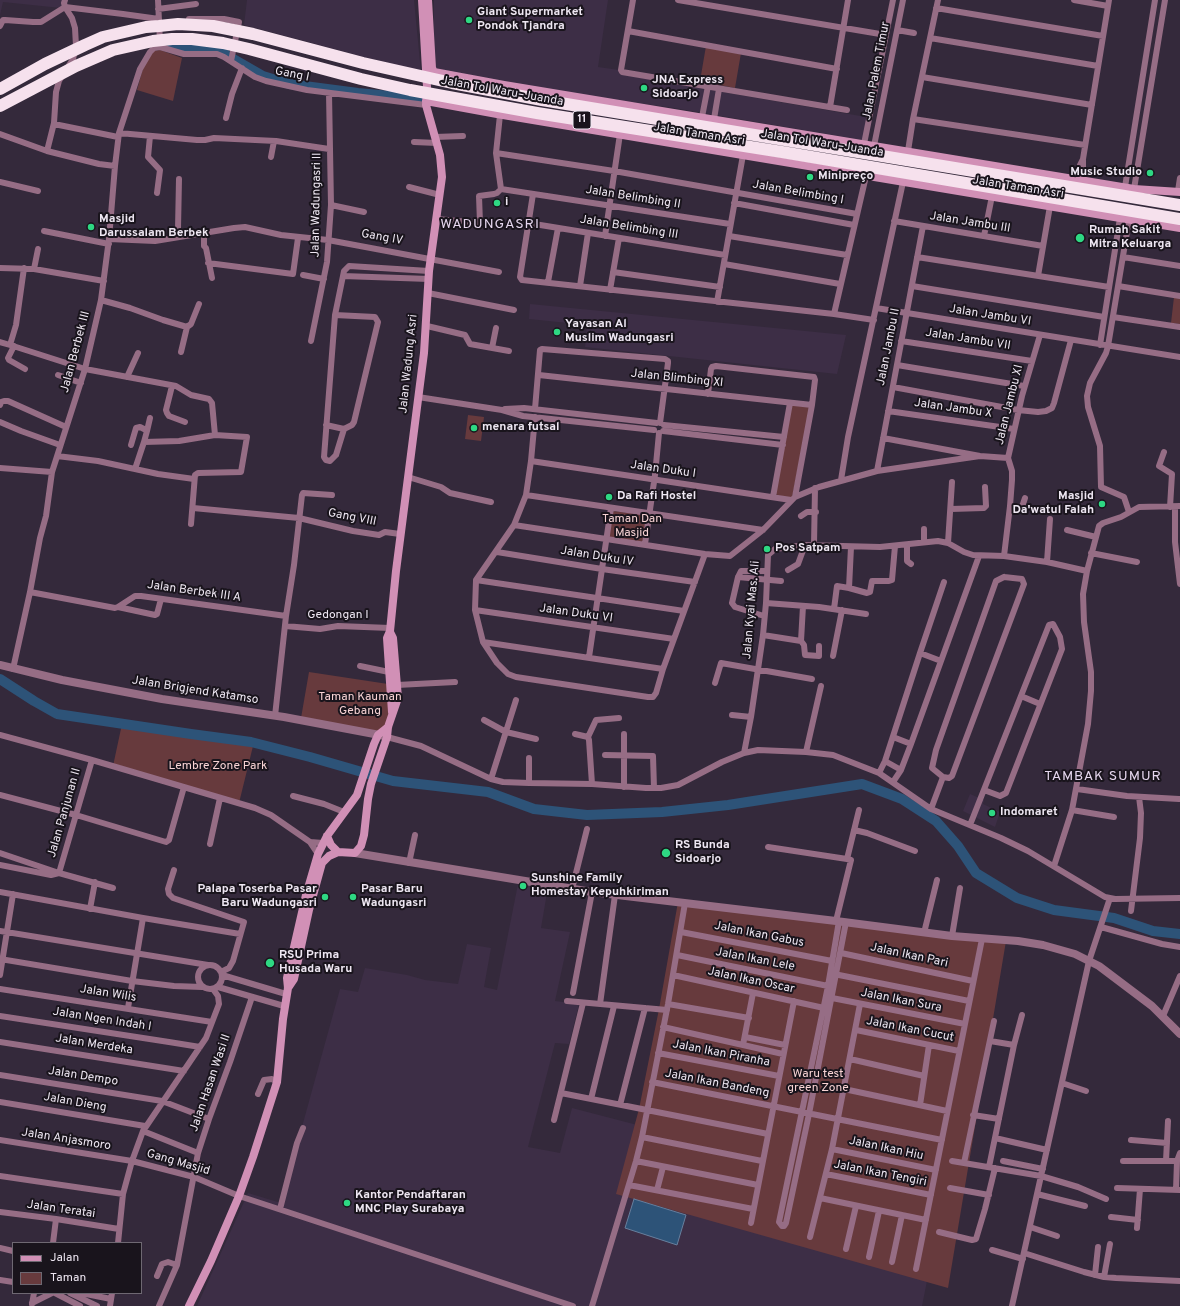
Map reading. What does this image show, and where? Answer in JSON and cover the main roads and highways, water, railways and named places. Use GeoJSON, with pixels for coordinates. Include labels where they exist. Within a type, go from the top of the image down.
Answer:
{"type":"FeatureCollection","features":[{"type":"Feature","properties":{"kind":"highway","name":"Jalan Tol Waru–Juanda"},"geometry":{"type":"LineString","coordinates":[[4,91],[45,64],[103,37],[146,27],[178,24],[213,26],[253,34],[371,65],[452,84],[1180,205]]}},
{"type":"Feature","properties":{"kind":"highway","name":"Jalan Tol Waru–Juanda"},"geometry":{"type":"LineString","coordinates":[[0,106],[76,66],[113,50],[153,40],[192,39],[249,48],[361,79],[410,90],[537,113],[790,153],[1180,219]]}},
{"type":"Feature","properties":{"kind":"main road"},"geometry":{"type":"LineString","coordinates":[[422,0],[427,87]]}},
{"type":"Feature","properties":{"kind":"main road"},"geometry":{"type":"LineString","coordinates":[[427,87],[434,72],[432,68],[428,0]]}},
{"type":"Feature","properties":{"kind":"main road"},"geometry":{"type":"LineString","coordinates":[[434,72],[487,83],[702,117],[1134,189],[1179,192]]}},
{"type":"Feature","properties":{"kind":"main road"},"geometry":{"type":"LineString","coordinates":[[481,111],[487,96],[487,83]]}},
{"type":"Feature","properties":{"kind":"main road"},"geometry":{"type":"LineString","coordinates":[[498,114],[503,85]]}},
{"type":"Feature","properties":{"kind":"main road","name":"Jalan Wadung Asri"},"geometry":{"type":"LineString","coordinates":[[392,712],[387,638],[390,629],[400,534],[427,326],[429,275],[440,195],[441,167],[436,140],[426,103],[427,87]]}},
{"type":"Feature","properties":{"kind":"main road","name":"Jalan Taman Asri"},"geometry":{"type":"LineString","coordinates":[[426,103],[1180,228]]}},
{"type":"Feature","properties":{"kind":"main road","name":"Jalan Wadung Asri"},"geometry":{"type":"LineString","coordinates":[[338,852],[355,854],[361,846],[364,835],[371,784],[387,737],[392,712],[397,702],[393,638],[390,629]]}},
{"type":"Feature","properties":{"kind":"main road"},"geometry":{"type":"LineString","coordinates":[[190,1306],[244,1184],[256,1151],[277,1082],[284,1006],[287,991],[287,978],[297,932],[318,854],[325,840],[357,795],[368,758],[378,735],[388,727]]}},
{"type":"Feature","properties":{"kind":"main road"},"geometry":{"type":"LineString","coordinates":[[357,795],[364,796],[368,799]]}},
{"type":"Feature","properties":{"kind":"main road"},"geometry":{"type":"LineString","coordinates":[[287,991],[294,979],[309,910],[322,863],[329,856],[338,852],[325,840]]}},
{"type":"Feature","properties":{"kind":"water"},"geometry":{"type":"Polygon","coordinates":[[[634,1199],[686,1215],[677,1245],[625,1228],[634,1199]]]}},
{"type":"Feature","properties":{"kind":"waterway"},"geometry":{"type":"LineString","coordinates":[[172,47],[190,50],[216,49],[263,76],[289,84],[358,93],[423,99]]}},
{"type":"Feature","properties":{"kind":"waterway"},"geometry":{"type":"LineString","coordinates":[[0,679],[57,714],[251,742],[393,781],[488,792],[534,809],[587,815],[662,812],[728,805],[862,784],[902,799],[936,821],[958,846],[976,873],[1017,898],[1054,910],[1114,918],[1153,931],[1180,934]]}},
{"type":"Feature","properties":{"kind":"place","name":"Giant Supermarket Pondok Tjandra"},"geometry":{"type":"Point","coordinates":[469,20]}},
{"type":"Feature","properties":{"kind":"place","name":"JNA Express Sidoarjo"},"geometry":{"type":"Point","coordinates":[644,88]}},
{"type":"Feature","properties":{"kind":"place","name":"Music Studio"},"geometry":{"type":"Point","coordinates":[1150,173]}},
{"type":"Feature","properties":{"kind":"place","name":"Minipreço"},"geometry":{"type":"Point","coordinates":[810,177]}},
{"type":"Feature","properties":{"kind":"place","name":"i"},"geometry":{"type":"Point","coordinates":[497,203]}},
{"type":"Feature","properties":{"kind":"place","name":"Masjid Darussalam Berbek"},"geometry":{"type":"Point","coordinates":[91,227]}},
{"type":"Feature","properties":{"kind":"place","name":"Rumah Sakit Mitra Keluarga"},"geometry":{"type":"Point","coordinates":[1080,238]}},
{"type":"Feature","properties":{"kind":"place","name":"Yayasan Al Muslim Wadungasri"},"geometry":{"type":"Point","coordinates":[557,332]}},
{"type":"Feature","properties":{"kind":"place","name":"menara futsal"},"geometry":{"type":"Point","coordinates":[474,428]}},
{"type":"Feature","properties":{"kind":"place","name":"Da Rafi Hostel"},"geometry":{"type":"Point","coordinates":[609,497]}},
{"type":"Feature","properties":{"kind":"place","name":"Masjid Da'watul Falah"},"geometry":{"type":"Point","coordinates":[1102,504]}},
{"type":"Feature","properties":{"kind":"place","name":"Pos Satpam"},"geometry":{"type":"Point","coordinates":[767,549]}},
{"type":"Feature","properties":{"kind":"place","name":"Indomaret"},"geometry":{"type":"Point","coordinates":[992,813]}},
{"type":"Feature","properties":{"kind":"place","name":"RS Bunda Sidoarjo"},"geometry":{"type":"Point","coordinates":[666,853]}},
{"type":"Feature","properties":{"kind":"place","name":"Sunshine Family Homestay Kepuhkiriman"},"geometry":{"type":"Point","coordinates":[523,886]}},
{"type":"Feature","properties":{"kind":"place","name":"Palapa Toserba Pasar Baru Wadungasri"},"geometry":{"type":"Point","coordinates":[325,897]}},
{"type":"Feature","properties":{"kind":"place","name":"Pasar Baru Wadungasri"},"geometry":{"type":"Point","coordinates":[353,897]}},
{"type":"Feature","properties":{"kind":"place","name":"RSU Prima Husada Waru"},"geometry":{"type":"Point","coordinates":[270,963]}},
{"type":"Feature","properties":{"kind":"place","name":"Kantor Pendaftaran MNC Play Surabaya"},"geometry":{"type":"Point","coordinates":[347,1203]}},
{"type":"Feature","properties":{"kind":"district","name":"WADUNGASRI"},"geometry":{"type":"Point","coordinates":[490,225]}},
{"type":"Feature","properties":{"kind":"district","name":"TAMBAK SUMUR"},"geometry":{"type":"Point","coordinates":[1103,777]}},
{"type":"Feature","properties":{"kind":"park label","name":"Taman Dan Masjid"},"geometry":{"type":"Point","coordinates":[632,527]}},
{"type":"Feature","properties":{"kind":"park label","name":"Taman Kauman Gebang"},"geometry":{"type":"Point","coordinates":[360,705]}},
{"type":"Feature","properties":{"kind":"park label","name":"Lembre Zone Park"},"geometry":{"type":"Point","coordinates":[218,767]}},
{"type":"Feature","properties":{"kind":"park label","name":"Waru test green Zone"},"geometry":{"type":"Point","coordinates":[818,1082]}}]}
